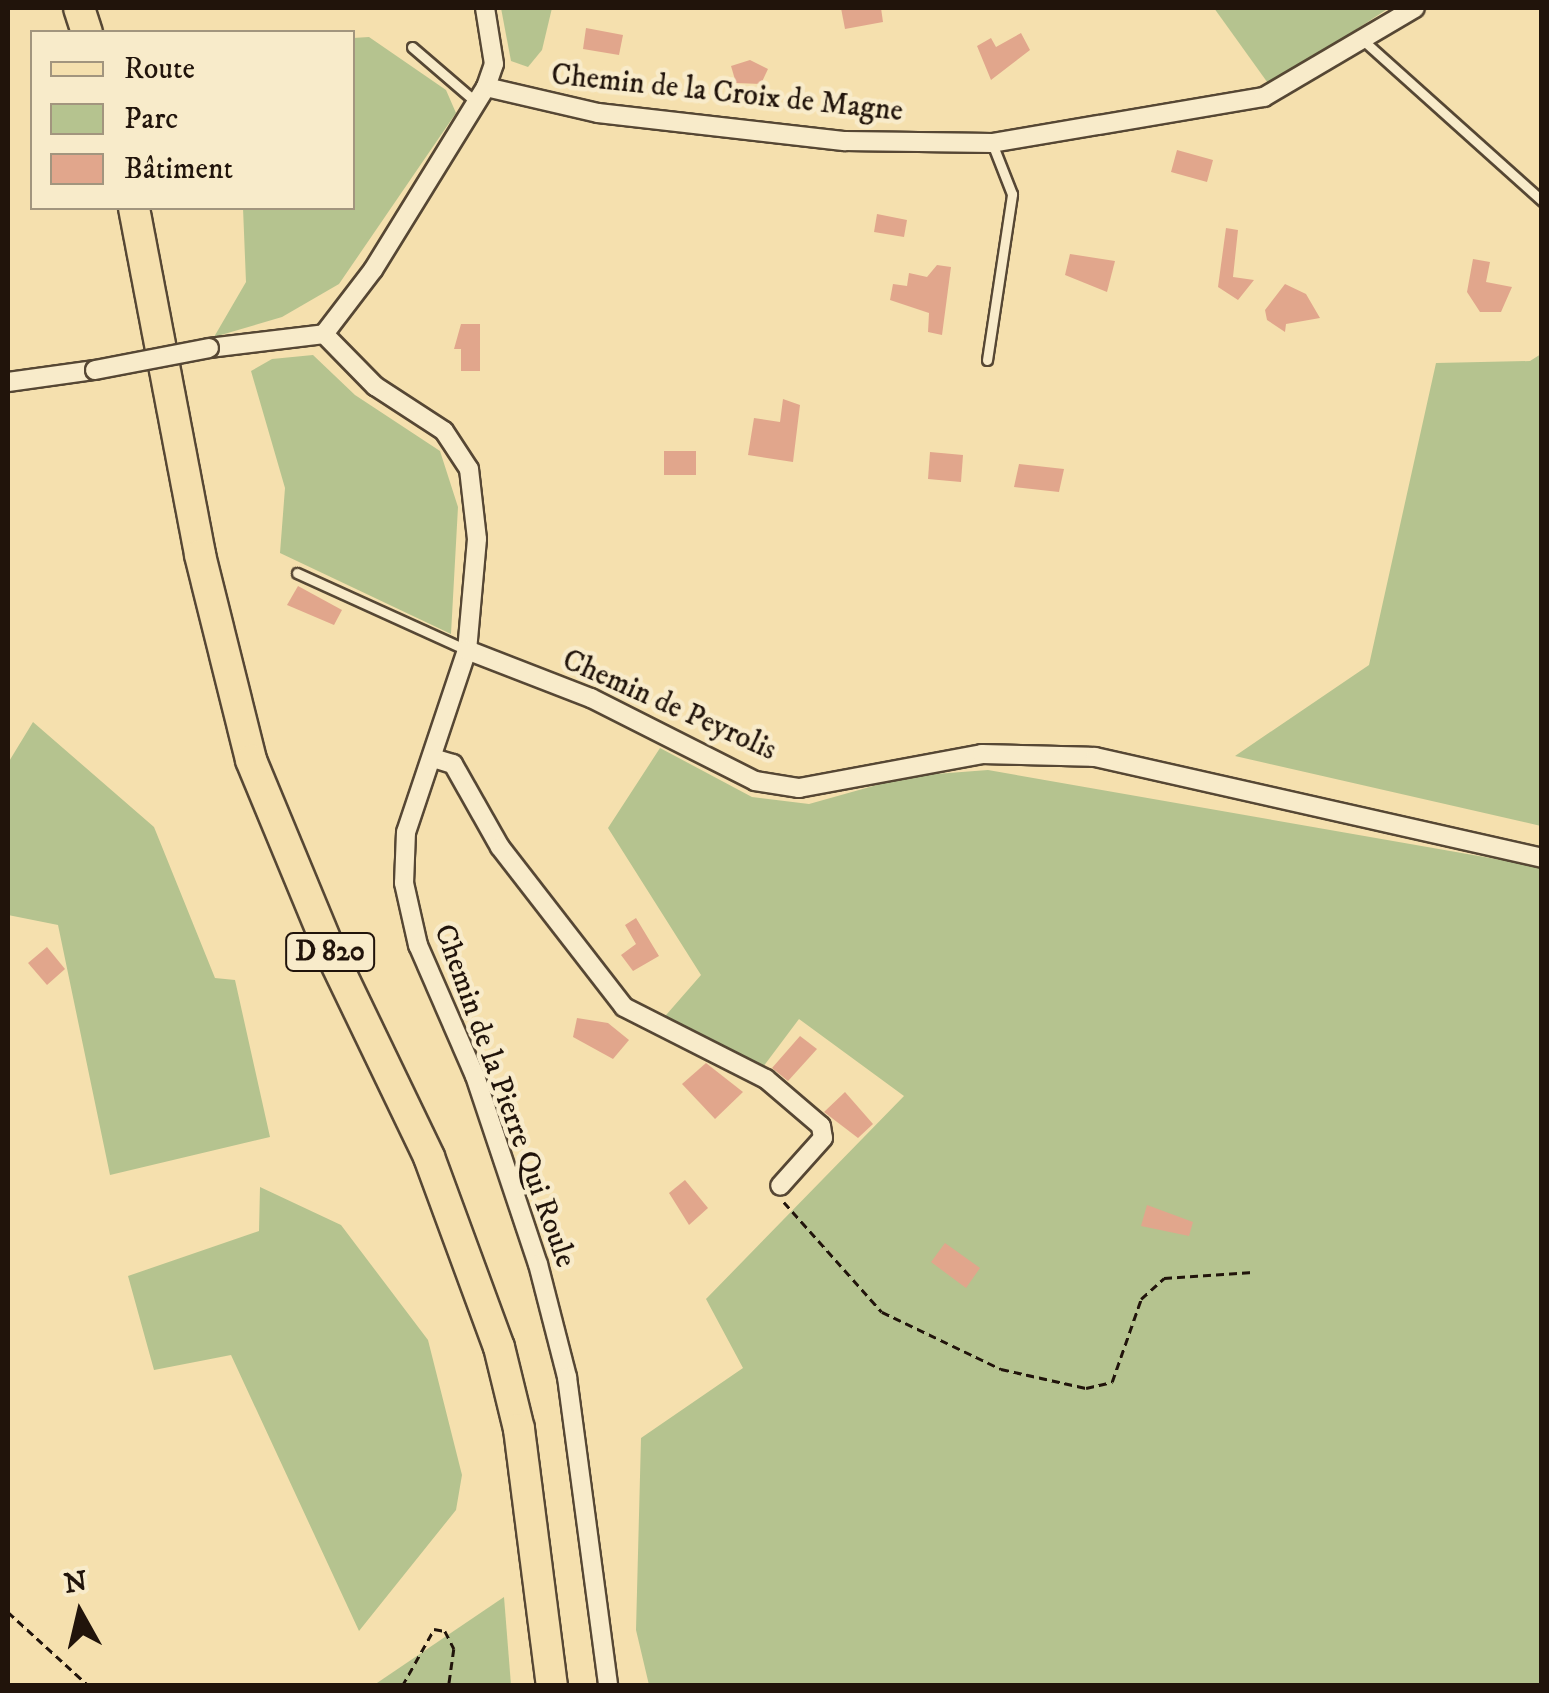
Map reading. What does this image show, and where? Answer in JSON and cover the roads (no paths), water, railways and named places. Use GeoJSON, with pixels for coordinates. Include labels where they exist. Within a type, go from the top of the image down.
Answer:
{"type":"FeatureCollection","features":[{"type":"Feature","properties":{"kind":"main road","name":"D 820"},"geometry":{"type":"LineString","coordinates":[[134,210],[200,556],[252,760],[302,888],[435,1172],[499,1347],[519,1429],[552,1686]]}},
{"type":"Feature","properties":{"kind":"street"},"geometry":{"type":"LineString","coordinates":[[8,382],[209,348],[324,334],[481,95],[494,64],[485,8]]}},
{"type":"Feature","properties":{"kind":"street","name":"Chemin de la Croix de Magne"},"geometry":{"type":"LineString","coordinates":[[481,95],[845,141],[992,143],[1264,97],[1365,42],[1415,8]]}},
{"type":"Feature","properties":{"kind":"street"},"geometry":{"type":"LineString","coordinates":[[324,334],[376,386],[444,431],[469,469],[477,538],[467,650]]}},
{"type":"Feature","properties":{"kind":"street","name":"Chemin de la Pierre Qui Roule"},"geometry":{"type":"LineString","coordinates":[[467,650],[406,832],[404,883],[418,945],[475,1076],[538,1264],[567,1376],[608,1686]]}},
{"type":"Feature","properties":{"kind":"street","name":"Chemin de Peyrolis"},"geometry":{"type":"LineString","coordinates":[[467,650],[592,698],[755,781],[799,788],[982,754],[1095,757],[1542,858]]}},
{"type":"Feature","properties":{"kind":"street"},"geometry":{"type":"LineString","coordinates":[[432,758],[452,764],[500,847],[624,1007],[766,1079],[821,1126],[823,1138],[780,1186]]}},
{"type":"Feature","properties":{"kind":"lane"},"geometry":{"type":"LineString","coordinates":[[1365,42],[1542,200]]}},
{"type":"Feature","properties":{"kind":"lane"},"geometry":{"type":"LineString","coordinates":[[412,47],[481,95]]}},
{"type":"Feature","properties":{"kind":"lane"},"geometry":{"type":"LineString","coordinates":[[987,360],[1012,194],[992,143]]}},
{"type":"Feature","properties":{"kind":"lane"},"geometry":{"type":"LineString","coordinates":[[297,573],[467,650]]}}]}
